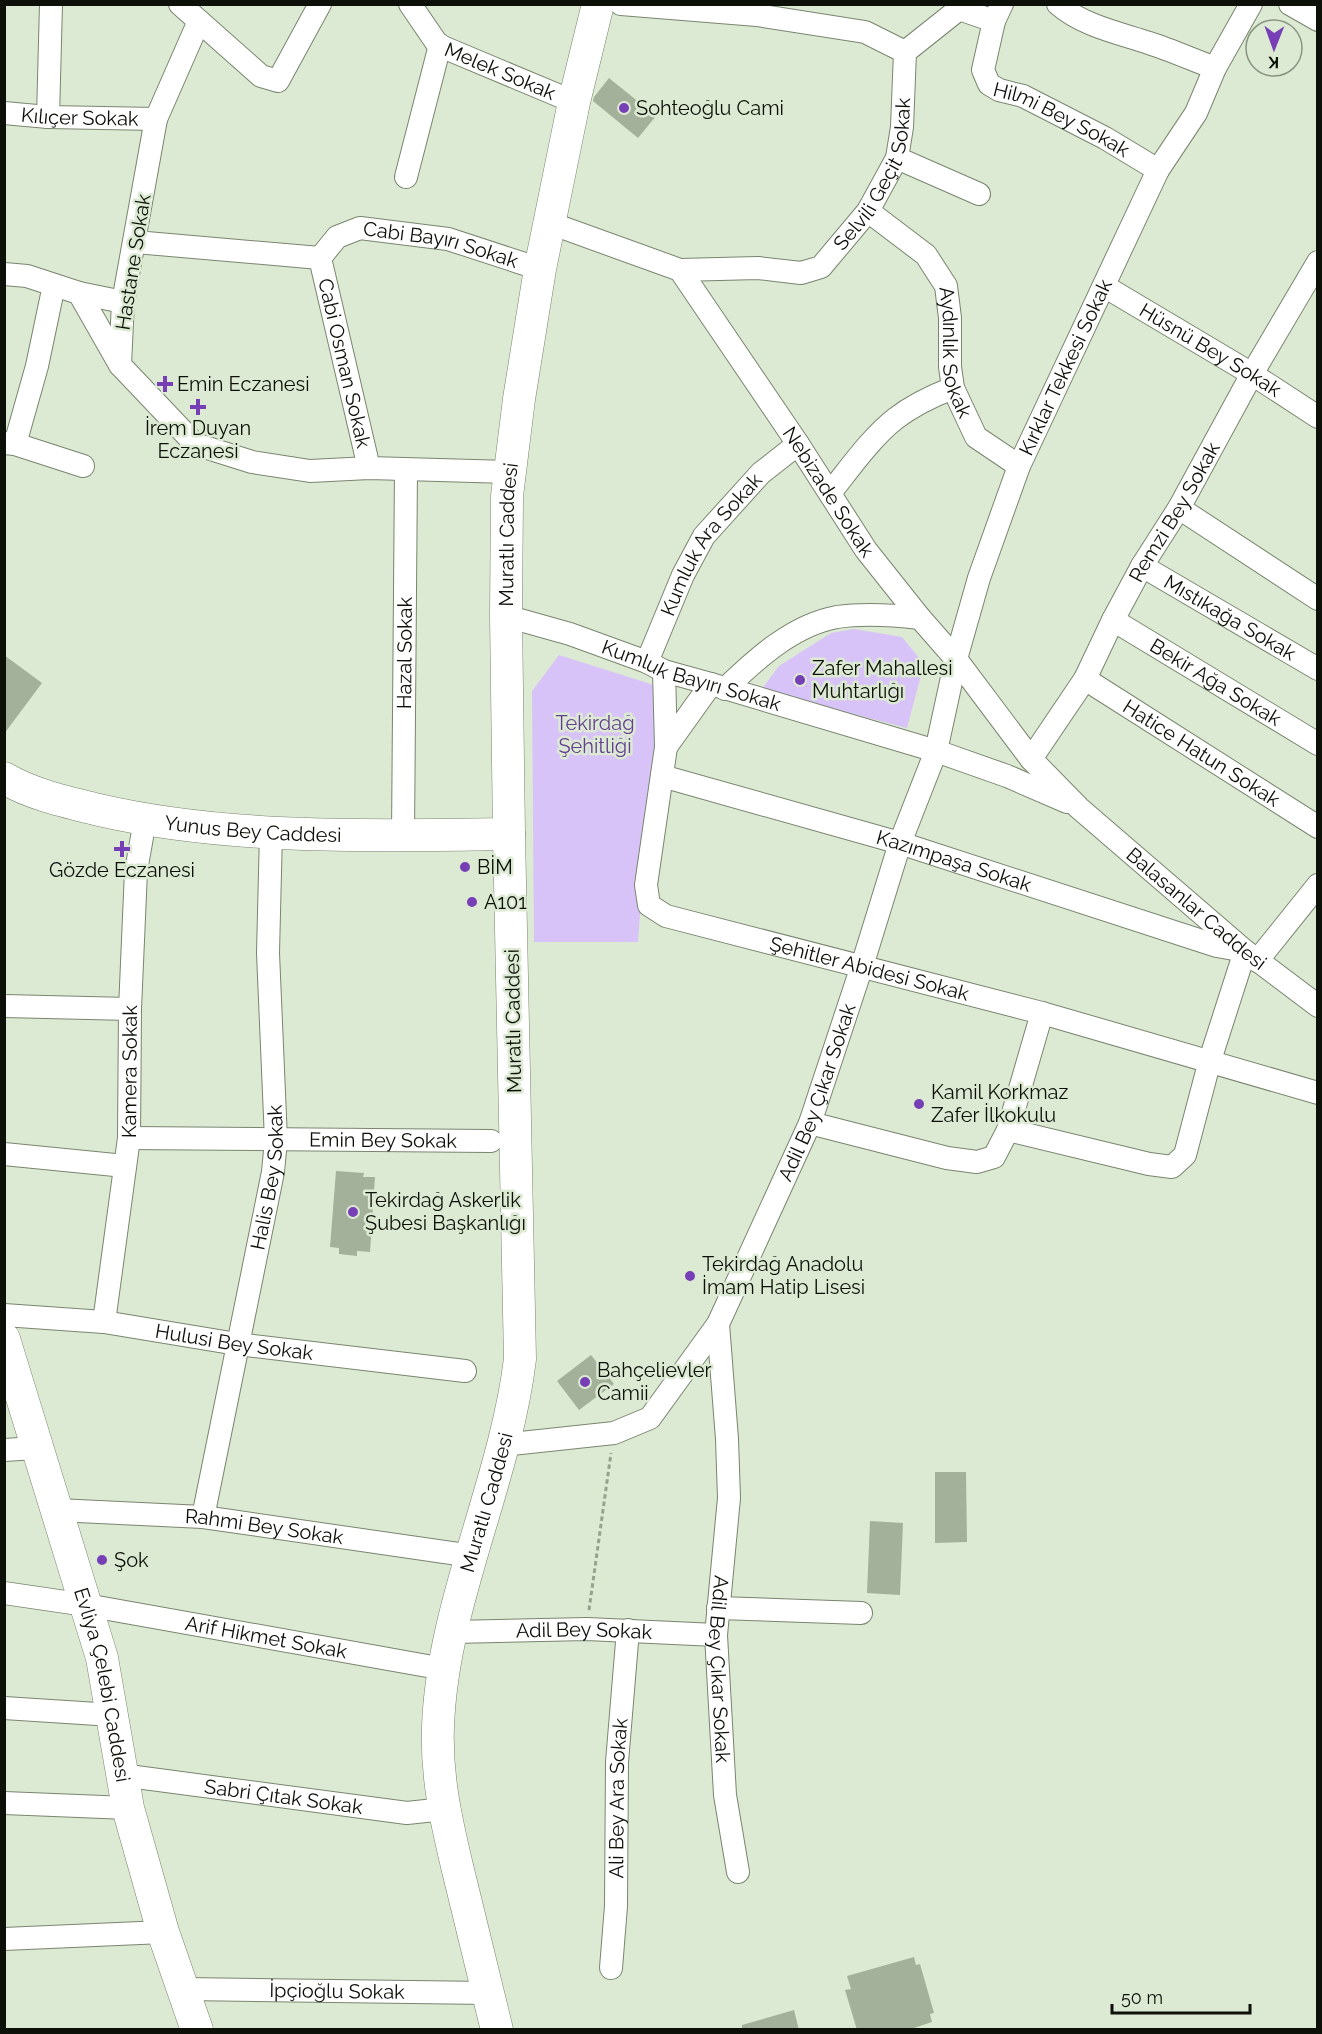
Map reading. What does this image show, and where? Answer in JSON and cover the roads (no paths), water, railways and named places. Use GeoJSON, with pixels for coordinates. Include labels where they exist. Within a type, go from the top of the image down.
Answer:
{"type":"FeatureCollection","features":[{"type":"Feature","properties":{"kind":"main road","name":"Muratlı Caddesi"},"geometry":{"type":"LineString","coordinates":[[497,2030],[444,1809],[438,1768],[438,1725],[444,1669],[452,1632],[493,1484],[513,1401],[520,1359],[506,616],[509,472],[540,269],[574,102],[597,4]]}},
{"type":"Feature","properties":{"kind":"main road","name":"Yunus Bey Caddesi"},"geometry":{"type":"LineString","coordinates":[[4,778],[22,788],[74,804],[145,820],[271,832],[404,836],[509,834]]}},
{"type":"Feature","properties":{"kind":"main road","name":"Evliya Çelebi Caddesi"},"geometry":{"type":"LineString","coordinates":[[4,1339],[102,1658],[128,1808],[163,1932],[197,2030]]}},
{"type":"Feature","properties":{"kind":"street"},"geometry":{"type":"LineString","coordinates":[[48,117],[51,4]]}},
{"type":"Feature","properties":{"kind":"street"},"geometry":{"type":"LineString","coordinates":[[180,4],[261,76],[278,81],[320,4]]}},
{"type":"Feature","properties":{"kind":"street","name":"Melek Sokak"},"geometry":{"type":"LineString","coordinates":[[410,4],[440,45],[574,102]]}},
{"type":"Feature","properties":{"kind":"street"},"geometry":{"type":"LineString","coordinates":[[621,4],[759,10],[865,32],[905,52],[959,9],[998,13]]}},
{"type":"Feature","properties":{"kind":"street"},"geometry":{"type":"LineString","coordinates":[[1058,4],[1067,12],[1108,30],[1215,68]]}},
{"type":"Feature","properties":{"kind":"street","name":"Kırklar Tekkesi Sokak"},"geometry":{"type":"LineString","coordinates":[[936,752],[956,659],[979,578],[1018,466],[1158,170],[1196,113],[1215,68],[1251,4]]}},
{"type":"Feature","properties":{"kind":"street"},"geometry":{"type":"LineString","coordinates":[[1290,4],[1317,20]]}},
{"type":"Feature","properties":{"kind":"street","name":"Hilmi Bey Sokak"},"geometry":{"type":"LineString","coordinates":[[998,13],[983,70],[989,84],[999,90],[1023,96],[1105,138],[1158,170]]}},
{"type":"Feature","properties":{"kind":"street","name":"Hastane Sokak"},"geometry":{"type":"LineString","coordinates":[[120,365],[123,302],[156,119],[199,21]]}},
{"type":"Feature","properties":{"kind":"street"},"geometry":{"type":"LineString","coordinates":[[406,177],[440,45]]}},
{"type":"Feature","properties":{"kind":"street","name":"Selvili Geçit Sokak"},"geometry":{"type":"LineString","coordinates":[[680,270],[758,268],[801,273],[821,267],[868,211],[897,158],[902,127],[905,52]]}},
{"type":"Feature","properties":{"kind":"street","name":"Kılıçer Sokak"},"geometry":{"type":"LineString","coordinates":[[4,113],[48,117],[156,119]]}},
{"type":"Feature","properties":{"kind":"street"},"geometry":{"type":"LineString","coordinates":[[897,158],[979,194]]}},
{"type":"Feature","properties":{"kind":"street","name":"Aydınlık Sokak"},"geometry":{"type":"LineString","coordinates":[[868,211],[926,255],[946,286],[953,388],[976,437],[1018,466]]}},
{"type":"Feature","properties":{"kind":"street"},"geometry":{"type":"LineString","coordinates":[[550,223],[680,270]]}},
{"type":"Feature","properties":{"kind":"street","name":"Cabi Bayırı Sokak"},"geometry":{"type":"LineString","coordinates":[[320,258],[337,237],[360,228],[448,239],[540,269]]}},
{"type":"Feature","properties":{"kind":"street"},"geometry":{"type":"LineString","coordinates":[[135,242],[320,258]]}},
{"type":"Feature","properties":{"kind":"street","name":"Cabi Osman Sokak"},"geometry":{"type":"LineString","coordinates":[[320,258],[369,468]]}},
{"type":"Feature","properties":{"kind":"street","name":"Remzi Bey Sokak"},"geometry":{"type":"LineString","coordinates":[[1031,759],[1085,679],[1142,566],[1179,508],[1252,374],[1317,262]]}},
{"type":"Feature","properties":{"kind":"street","name":"Nebizade Sokak"},"geometry":{"type":"LineString","coordinates":[[680,270],[798,444],[866,550],[956,659],[1031,759],[1079,808]]}},
{"type":"Feature","properties":{"kind":"street"},"geometry":{"type":"LineString","coordinates":[[4,274],[27,276],[79,293],[123,302]]}},
{"type":"Feature","properties":{"kind":"street"},"geometry":{"type":"LineString","coordinates":[[54,285],[37,366],[10,444],[82,466]]}},
{"type":"Feature","properties":{"kind":"street","name":"Hüsnü Bey Sokak"},"geometry":{"type":"LineString","coordinates":[[1104,286],[1252,374],[1317,417]]}},
{"type":"Feature","properties":{"kind":"street"},"geometry":{"type":"LineString","coordinates":[[79,293],[120,365],[195,444],[252,462],[310,471],[369,468],[509,472]]}},
{"type":"Feature","properties":{"kind":"street"},"geometry":{"type":"LineString","coordinates":[[830,493],[865,450],[894,420],[921,401],[953,388]]}},
{"type":"Feature","properties":{"kind":"street","name":"Kumluk Ara Sokak"},"geometry":{"type":"LineString","coordinates":[[656,667],[683,574],[704,536],[761,472],[798,444]]}},
{"type":"Feature","properties":{"kind":"street","name":"Hazal Sokak"},"geometry":{"type":"LineString","coordinates":[[404,836],[406,470]]}},
{"type":"Feature","properties":{"kind":"street"},"geometry":{"type":"LineString","coordinates":[[1179,508],[1317,599]]}},
{"type":"Feature","properties":{"kind":"street","name":"Mıstıkağa Sokak"},"geometry":{"type":"LineString","coordinates":[[1142,566],[1317,669]]}},
{"type":"Feature","properties":{"kind":"street"},"geometry":{"type":"LineString","coordinates":[[666,747],[718,686],[802,628],[836,617],[883,614],[920,618]]}},
{"type":"Feature","properties":{"kind":"street","name":"Kumluk Bayırı Sokak"},"geometry":{"type":"LineString","coordinates":[[506,616],[570,634],[656,667],[936,752],[1007,776],[1079,808]]}},
{"type":"Feature","properties":{"kind":"street","name":"Bekir Ağa Sokak"},"geometry":{"type":"LineString","coordinates":[[1113,620],[1317,744]]}},
{"type":"Feature","properties":{"kind":"street","name":"Şehitler Abidesi Sokak"},"geometry":{"type":"LineString","coordinates":[[656,667],[666,747],[646,885],[649,905],[666,916],[1042,1013],[1317,1093]]}},
{"type":"Feature","properties":{"kind":"street","name":"Hatice Hatun Sokak"},"geometry":{"type":"LineString","coordinates":[[1085,679],[1317,827]]}},
{"type":"Feature","properties":{"kind":"street","name":"Adil Bey Çıkar Sokak"},"geometry":{"type":"LineString","coordinates":[[502,1445],[614,1433],[650,1418],[718,1324],[810,1123],[900,843],[936,752]]}},
{"type":"Feature","properties":{"kind":"street","name":"Kazımpaşa Sokak"},"geometry":{"type":"LineString","coordinates":[[662,776],[900,843],[1251,956]]}},
{"type":"Feature","properties":{"kind":"street","name":"Balasanlar Caddesi"},"geometry":{"type":"LineString","coordinates":[[1079,808],[1251,956],[1317,1006]]}},
{"type":"Feature","properties":{"kind":"street","name":"Kamera Sokak"},"geometry":{"type":"LineString","coordinates":[[104,1322],[129,1138],[130,1009],[136,871],[145,820]]}},
{"type":"Feature","properties":{"kind":"street","name":"Halis Bey Sokak"},"geometry":{"type":"LineString","coordinates":[[203,1517],[273,1172],[276,1140],[268,953],[271,832]]}},
{"type":"Feature","properties":{"kind":"street"},"geometry":{"type":"LineString","coordinates":[[1008,1130],[1149,1164],[1172,1167],[1185,1155],[1210,1060],[1251,956],[1317,885]]}},
{"type":"Feature","properties":{"kind":"street"},"geometry":{"type":"LineString","coordinates":[[4,1006],[130,1009]]}},
{"type":"Feature","properties":{"kind":"street"},"geometry":{"type":"LineString","coordinates":[[810,1123],[947,1158],[977,1162],[994,1156],[1008,1130],[1042,1013]]}},
{"type":"Feature","properties":{"kind":"street","name":"Emin Bey Sokak"},"geometry":{"type":"LineString","coordinates":[[129,1138],[491,1141]]}},
{"type":"Feature","properties":{"kind":"street"},"geometry":{"type":"LineString","coordinates":[[4,1154],[125,1166]]}},
{"type":"Feature","properties":{"kind":"street","name":"Hulusi Bey Sokak"},"geometry":{"type":"LineString","coordinates":[[4,1316],[104,1322],[237,1344],[465,1371]]}},
{"type":"Feature","properties":{"kind":"street","name":"Adil Bey Çıkar Sokak"},"geometry":{"type":"LineString","coordinates":[[718,1324],[729,1498],[716,1635],[725,1795],[738,1872]]}},
{"type":"Feature","properties":{"kind":"street"},"geometry":{"type":"LineString","coordinates":[[4,1450],[36,1448]]}},
{"type":"Feature","properties":{"kind":"street","name":"Rahmi Bey Sokak"},"geometry":{"type":"LineString","coordinates":[[57,1510],[203,1517],[472,1556]]}},
{"type":"Feature","properties":{"kind":"street","name":"Arif Hikmet Sokak"},"geometry":{"type":"LineString","coordinates":[[4,1593],[86,1605],[444,1669]]}},
{"type":"Feature","properties":{"kind":"street"},"geometry":{"type":"LineString","coordinates":[[718,1608],[861,1613]]}},
{"type":"Feature","properties":{"kind":"street","name":"Adil Bey Sokak"},"geometry":{"type":"LineString","coordinates":[[452,1632],[586,1629],[716,1635]]}},
{"type":"Feature","properties":{"kind":"street","name":"Ali Bey Ara Sokak"},"geometry":{"type":"LineString","coordinates":[[611,1968],[616,1906],[617,1762],[627,1630]]}},
{"type":"Feature","properties":{"kind":"street"},"geometry":{"type":"LineString","coordinates":[[4,1708],[113,1715]]}},
{"type":"Feature","properties":{"kind":"street","name":"Sabri Çıtak Sokak"},"geometry":{"type":"LineString","coordinates":[[122,1775],[407,1813],[444,1809]]}},
{"type":"Feature","properties":{"kind":"street"},"geometry":{"type":"LineString","coordinates":[[4,1803],[128,1808]]}},
{"type":"Feature","properties":{"kind":"street"},"geometry":{"type":"LineString","coordinates":[[4,1939],[163,1932]]}},
{"type":"Feature","properties":{"kind":"street","name":"İpçioğlu Sokak"},"geometry":{"type":"LineString","coordinates":[[184,1989],[489,1993]]}},
{"type":"Feature","properties":{"kind":"place","name":"Sohteoğlu Cami"},"geometry":{"type":"Point","coordinates":[624,108]}},
{"type":"Feature","properties":{"kind":"place","name":"Emin Eczanesi"},"geometry":{"type":"Point","coordinates":[165,384]}},
{"type":"Feature","properties":{"kind":"place","name":"İrem Duyan Eczanesi"},"geometry":{"type":"Point","coordinates":[198,407]}},
{"type":"Feature","properties":{"kind":"place","name":"Zafer Mahallesi Muhtarlığı"},"geometry":{"type":"Point","coordinates":[800,680]}},
{"type":"Feature","properties":{"kind":"place","name":"Gözde Eczanesi"},"geometry":{"type":"Point","coordinates":[122,849]}},
{"type":"Feature","properties":{"kind":"place","name":"BİM"},"geometry":{"type":"Point","coordinates":[465,867]}},
{"type":"Feature","properties":{"kind":"place","name":"A101"},"geometry":{"type":"Point","coordinates":[472,902]}},
{"type":"Feature","properties":{"kind":"place","name":"Kamil Korkmaz Zafer İlkokulu"},"geometry":{"type":"Point","coordinates":[919,1104]}},
{"type":"Feature","properties":{"kind":"place","name":"Tekirdağ Askerlik Şubesi Başkanlığı"},"geometry":{"type":"Point","coordinates":[353,1212]}},
{"type":"Feature","properties":{"kind":"place","name":"Tekirdağ Anadolu İmam Hatip Lisesi"},"geometry":{"type":"Point","coordinates":[690,1276]}},
{"type":"Feature","properties":{"kind":"place","name":"Bahçelievler Camii"},"geometry":{"type":"Point","coordinates":[585,1382]}},
{"type":"Feature","properties":{"kind":"place","name":"Şok"},"geometry":{"type":"Point","coordinates":[102,1560]}},
{"type":"Feature","properties":{"kind":"park label","name":"Tekirdağ Şehitliği"},"geometry":{"type":"Point","coordinates":[595,734]}}]}
